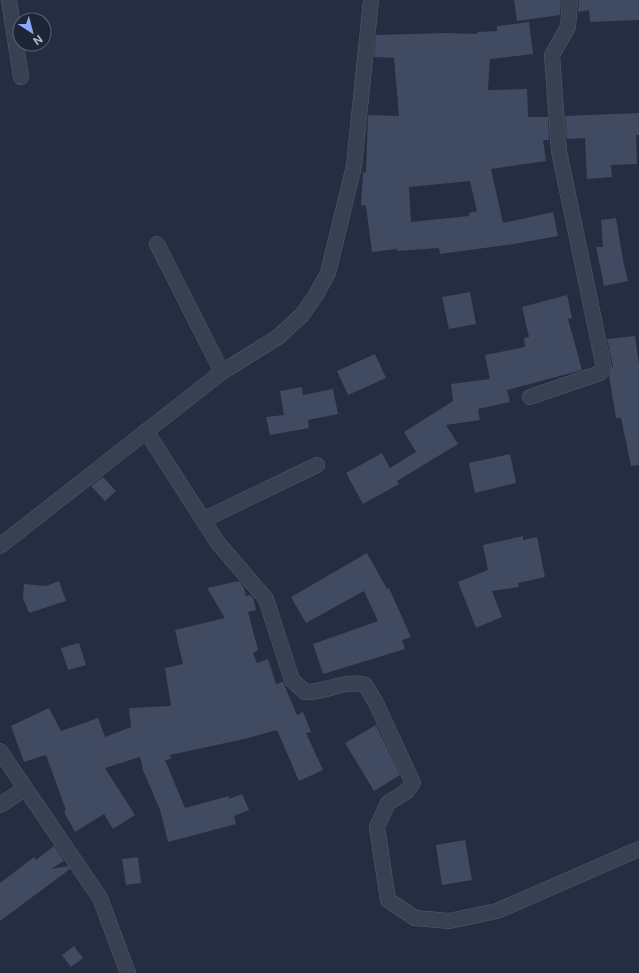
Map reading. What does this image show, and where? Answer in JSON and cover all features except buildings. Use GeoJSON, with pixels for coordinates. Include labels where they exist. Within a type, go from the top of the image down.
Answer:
{"type":"FeatureCollection","features":[{"type":"Feature","properties":{"kind":"street"},"geometry":{"type":"LineString","coordinates":[[9,0],[21,78]]}},
{"type":"Feature","properties":{"kind":"street"},"geometry":{"type":"LineString","coordinates":[[0,546],[222,372],[278,337],[297,320],[316,296],[328,273],[354,166],[371,0]]}},
{"type":"Feature","properties":{"kind":"street"},"geometry":{"type":"LineString","coordinates":[[530,397],[600,373],[604,368],[559,151],[552,55],[568,27],[570,0]]}},
{"type":"Feature","properties":{"kind":"street"},"geometry":{"type":"LineString","coordinates":[[157,244],[222,372]]}},
{"type":"Feature","properties":{"kind":"street"},"geometry":{"type":"LineString","coordinates":[[146,431],[218,543],[266,599],[292,680],[305,692],[317,692],[341,684],[356,683],[365,685],[375,701],[413,782],[407,791],[388,803],[377,827],[388,900],[415,918],[449,921],[497,911],[639,848]]}},
{"type":"Feature","properties":{"kind":"street"},"geometry":{"type":"LineString","coordinates":[[203,520],[317,465]]}},
{"type":"Feature","properties":{"kind":"street"},"geometry":{"type":"LineString","coordinates":[[0,751],[24,789],[100,898],[128,973]]}},
{"type":"Feature","properties":{"kind":"street"},"geometry":{"type":"LineString","coordinates":[[0,805],[24,789]]}}]}
